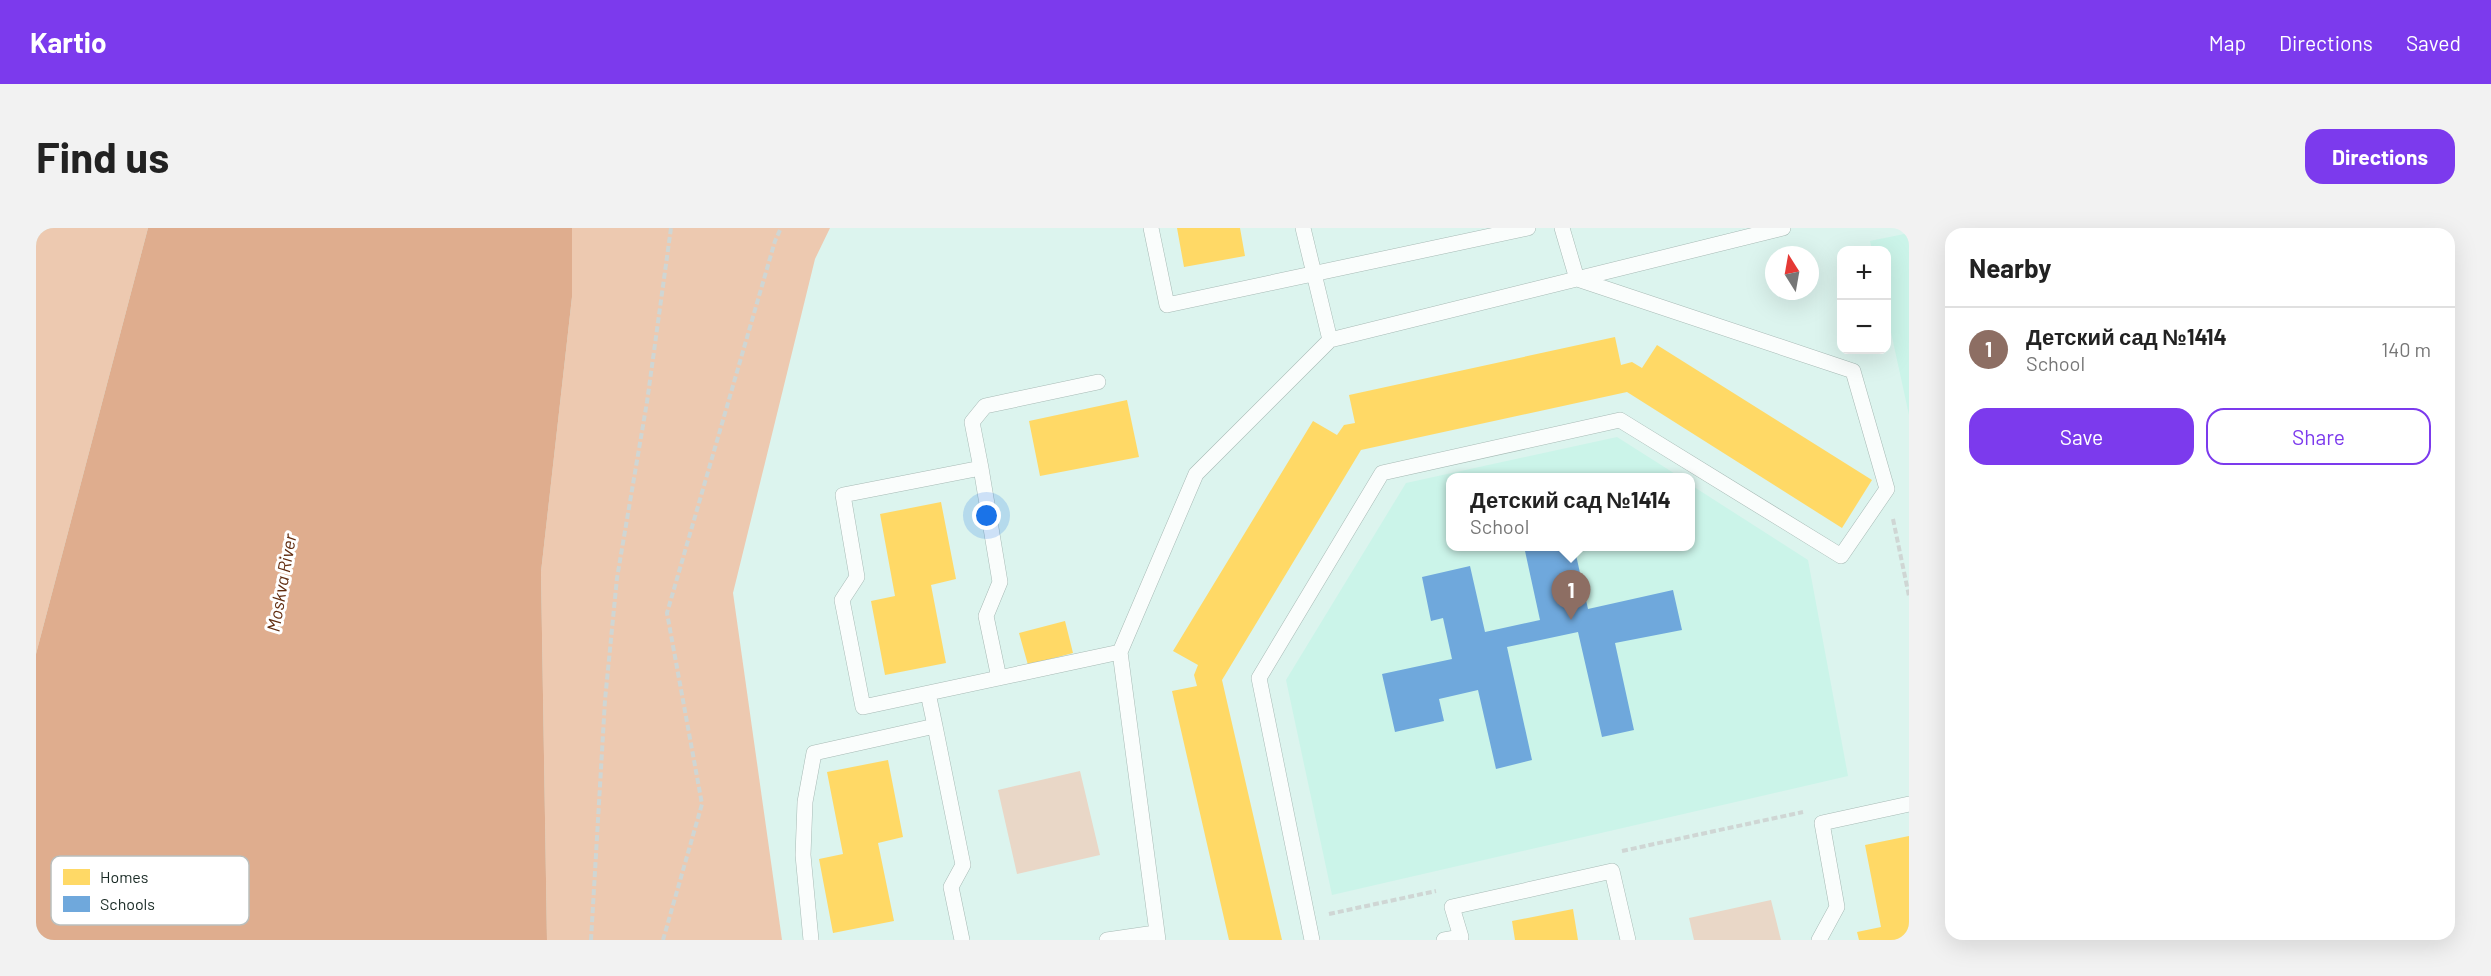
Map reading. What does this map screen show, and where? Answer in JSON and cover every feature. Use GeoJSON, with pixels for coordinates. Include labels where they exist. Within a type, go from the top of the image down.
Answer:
{"type":"FeatureCollection","features":[{"type":"Feature","properties":{"kind":"lane"},"geometry":{"type":"LineString","coordinates":[[1151,228],[1167,305],[1528,228]]}},
{"type":"Feature","properties":{"kind":"lane"},"geometry":{"type":"LineString","coordinates":[[1303,228],[1330,340]]}},
{"type":"Feature","properties":{"kind":"lane"},"geometry":{"type":"LineString","coordinates":[[1562,228],[1577,279]]}},
{"type":"Feature","properties":{"kind":"lane"},"geometry":{"type":"LineString","coordinates":[[1107,940],[1156,936],[1120,652],[1196,474],[1330,340],[1783,228]]}},
{"type":"Feature","properties":{"kind":"lane"},"geometry":{"type":"LineString","coordinates":[[1312,940],[1259,678],[1382,473],[1620,420],[1841,556],[1887,489],[1853,371],[1577,279]]}},
{"type":"Feature","properties":{"kind":"lane"},"geometry":{"type":"LineString","coordinates":[[999,678],[986,616],[1000,582],[972,422],[986,406],[1098,382]]}},
{"type":"Feature","properties":{"kind":"lane"},"geometry":{"type":"LineString","coordinates":[[981,468],[843,495],[856,577],[842,600],[863,707],[1120,652]]}},
{"type":"Feature","properties":{"kind":"lane"},"geometry":{"type":"LineString","coordinates":[[928,693],[963,865],[951,887],[962,940]]}},
{"type":"Feature","properties":{"kind":"lane"},"geometry":{"type":"LineString","coordinates":[[811,940],[803,855],[805,802],[814,753],[935,726]]}},
{"type":"Feature","properties":{"kind":"lane"},"geometry":{"type":"LineString","coordinates":[[1819,940],[1837,907],[1822,823],[1909,804]]}},
{"type":"Feature","properties":{"kind":"lane"},"geometry":{"type":"LineString","coordinates":[[1444,940],[1462,939],[1452,907],[1612,871],[1628,940]]}},
{"type":"Feature","properties":{"kind":"path"},"geometry":{"type":"LineString","coordinates":[[591,940],[605,700],[617,578],[647,402],[671,228]]}},
{"type":"Feature","properties":{"kind":"path"},"geometry":{"type":"LineString","coordinates":[[663,940],[702,804],[667,613],[775,241],[781,228]]}},
{"type":"Feature","properties":{"kind":"path"},"geometry":{"type":"LineString","coordinates":[[1887,489],[1909,596]]}},
{"type":"Feature","properties":{"kind":"shaded area"},"geometry":{"type":"Polygon","coordinates":[[[36,228],[148,228],[36,654],[36,228]]]}},
{"type":"Feature","properties":{"kind":"shaded area"},"geometry":{"type":"Polygon","coordinates":[[[572,228],[830,228],[815,259],[733,593],[782,940],[547,940],[541,572],[572,297],[572,228]]]}},
{"type":"Feature","properties":{"kind":"shaded area"},"geometry":{"type":"Polygon","coordinates":[[[1909,233],[1909,415],[1891,332],[1891,246],[1871,246],[1870,241],[1909,233]]]}},
{"type":"Feature","properties":{"kind":"shaded area"},"geometry":{"type":"Polygon","coordinates":[[[1617,437],[1674,473],[1452,473],[1617,437]]]}},
{"type":"Feature","properties":{"kind":"shaded area"},"geometry":{"type":"Polygon","coordinates":[[[1446,474],[1446,551],[1695,551],[1695,488],[1808,560],[1848,776],[1332,895],[1286,680],[1406,483],[1446,474]]]}},
{"type":"Feature","properties":{"kind":"shaded area"},"geometry":{"type":"Polygon","coordinates":[[[1080,771],[1100,855],[1017,874],[998,790],[1080,771]]]}},
{"type":"Feature","properties":{"kind":"shaded area"},"geometry":{"type":"Polygon","coordinates":[[[1771,900],[1781,940],[1694,940],[1689,918],[1771,900]]]}},
{"type":"Feature","properties":{"kind":"water","name":"Moskva River"},"geometry":{"type":"Polygon","coordinates":[[[148,228],[572,228],[572,297],[541,572],[547,940],[36,940],[36,654],[148,228]]]}},
{"type":"Feature","properties":{"kind":"building: Homes"},"geometry":{"type":"Polygon","coordinates":[[[1177,228],[1240,228],[1245,256],[1184,267],[1177,228]]]}},
{"type":"Feature","properties":{"kind":"building: Homes"},"geometry":{"type":"Polygon","coordinates":[[[1615,337],[1621,365],[1632,362],[1642,368],[1657,345],[1872,480],[1842,528],[1627,392],[1361,450],[1222,680],[1282,940],[1229,940],[1172,691],[1197,686],[1194,675],[1198,665],[1173,651],[1313,421],[1337,435],[1344,425],[1355,423],[1349,395],[1615,337]]]}},
{"type":"Feature","properties":{"kind":"building: Homes"},"geometry":{"type":"Polygon","coordinates":[[[1127,400],[1139,457],[1040,476],[1029,421],[1127,400]]]}},
{"type":"Feature","properties":{"kind":"building: Homes"},"geometry":{"type":"Polygon","coordinates":[[[941,502],[956,579],[931,585],[946,663],[885,675],[871,601],[895,596],[880,514],[941,502]]]}},
{"type":"Feature","properties":{"kind":"building: Homes"},"geometry":{"type":"Polygon","coordinates":[[[1065,621],[1073,653],[1028,665],[1019,633],[1065,621]]]}},
{"type":"Feature","properties":{"kind":"building: Homes"},"geometry":{"type":"Polygon","coordinates":[[[888,760],[903,837],[878,843],[894,921],[833,933],[819,859],[843,854],[827,772],[888,760]]]}},
{"type":"Feature","properties":{"kind":"building: Homes"},"geometry":{"type":"Polygon","coordinates":[[[1909,836],[1909,940],[1859,940],[1857,932],[1881,927],[1865,845],[1909,836]]]}},
{"type":"Feature","properties":{"kind":"building: Homes"},"geometry":{"type":"Polygon","coordinates":[[[1573,909],[1578,940],[1515,940],[1512,921],[1573,909]]]}},
{"type":"Feature","properties":{"kind":"building: Schools"},"geometry":{"type":"Polygon","coordinates":[[[1525,551],[1575,551],[1588,609],[1673,590],[1682,630],[1615,643],[1634,730],[1602,737],[1578,632],[1507,647],[1532,760],[1496,769],[1478,690],[1439,699],[1444,721],[1395,732],[1382,674],[1452,659],[1443,618],[1431,621],[1422,577],[1470,566],[1485,632],[1540,620],[1525,551]]]}},
{"type":"Feature","properties":{"kind":"place","name":"Детский сад №1414"},"geometry":{"type":"Point","coordinates":[1571,620]}}]}
